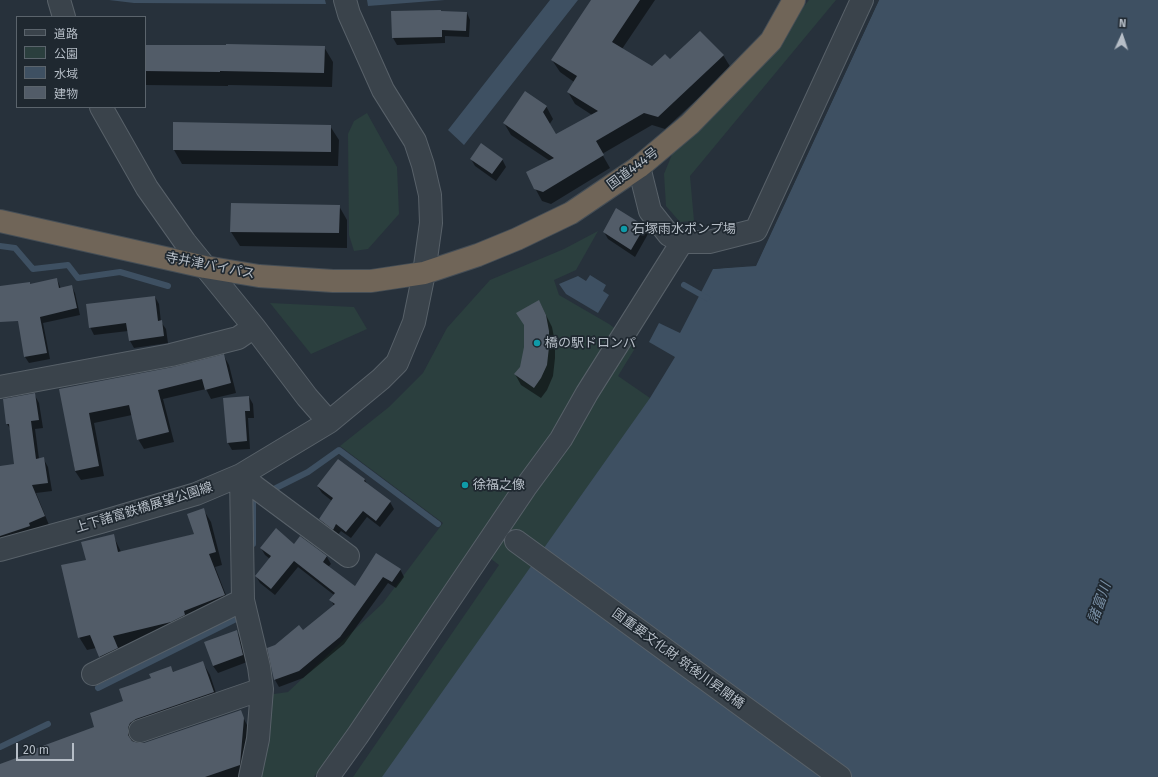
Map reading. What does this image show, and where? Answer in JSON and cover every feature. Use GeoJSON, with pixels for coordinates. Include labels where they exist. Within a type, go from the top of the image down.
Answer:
{"type":"FeatureCollection","features":[{"type":"Feature","properties":{"kind":"highway","name":"国道444号"},"geometry":{"type":"LineString","coordinates":[[424,273],[478,255],[524,236],[571,213],[639,167],[690,124],[770,41],[794,0]]}},
{"type":"Feature","properties":{"kind":"highway","name":"寺井津バイパス"},"geometry":{"type":"LineString","coordinates":[[0,221],[205,267],[259,276],[371,281],[424,273]]}},
{"type":"Feature","properties":{"kind":"street"},"geometry":{"type":"LineString","coordinates":[[59,0],[64,16]]}},
{"type":"Feature","properties":{"kind":"street"},"geometry":{"type":"LineString","coordinates":[[639,167],[650,211],[669,235],[682,242],[709,242],[756,230],[862,0]]}},
{"type":"Feature","properties":{"kind":"street","name":"上下諸富鉄橋展望公園線"},"geometry":{"type":"LineString","coordinates":[[0,550],[196,494],[241,475],[329,422],[381,379],[397,363],[414,322],[424,273],[430,223],[430,194],[415,141],[383,90],[347,7]]}},
{"type":"Feature","properties":{"kind":"street"},"geometry":{"type":"LineString","coordinates":[[102,108],[147,188],[185,242],[254,327],[307,397],[329,422]]}},
{"type":"Feature","properties":{"kind":"street"},"geometry":{"type":"LineString","coordinates":[[328,777],[525,488],[561,439],[587,393],[682,242]]}},
{"type":"Feature","properties":{"kind":"street"},"geometry":{"type":"LineString","coordinates":[[0,387],[171,355],[238,338],[254,327]]}},
{"type":"Feature","properties":{"kind":"street"},"geometry":{"type":"LineString","coordinates":[[241,475],[348,556]]}},
{"type":"Feature","properties":{"kind":"street"},"geometry":{"type":"LineString","coordinates":[[241,475],[243,600],[259,666],[262,689],[258,739],[250,777]]}},
{"type":"Feature","properties":{"kind":"street","name":"国重要文化財 筑後川昇開橋"},"geometry":{"type":"LineString","coordinates":[[516,541],[840,777]]}},
{"type":"Feature","properties":{"kind":"street"},"geometry":{"type":"LineString","coordinates":[[93,674],[243,600]]}},
{"type":"Feature","properties":{"kind":"street"},"geometry":{"type":"LineString","coordinates":[[140,731],[262,689]]}},
{"type":"Feature","properties":{"kind":"green space"},"geometry":{"type":"Polygon","coordinates":[[[809,0],[836,0],[690,176],[694,221],[680,222],[666,206],[664,174],[675,147],[753,73],[809,0]]]}},
{"type":"Feature","properties":{"kind":"green space"},"geometry":{"type":"Polygon","coordinates":[[[367,113],[397,167],[399,214],[368,249],[354,251],[349,235],[348,134],[354,121],[367,113]]]}},
{"type":"Feature","properties":{"kind":"green space"},"geometry":{"type":"Polygon","coordinates":[[[598,231],[576,270],[554,280],[559,295],[609,324],[637,345],[618,376],[650,398],[430,777],[353,777],[499,565],[477,548],[314,777],[257,777],[267,695],[288,692],[383,603],[443,523],[340,446],[389,407],[423,373],[447,328],[490,280],[564,249],[598,231]]]}},
{"type":"Feature","properties":{"kind":"green space"},"geometry":{"type":"Polygon","coordinates":[[[270,303],[354,307],[367,329],[311,354],[270,303]]]}},
{"type":"Feature","properties":{"kind":"water"},"geometry":{"type":"Polygon","coordinates":[[[109,0],[325,0],[326,4],[134,3],[109,0]]]}},
{"type":"Feature","properties":{"kind":"water"},"geometry":{"type":"Polygon","coordinates":[[[367,0],[445,0],[368,6],[367,0]]]}},
{"type":"Feature","properties":{"kind":"water"},"geometry":{"type":"Polygon","coordinates":[[[550,0],[578,0],[464,145],[448,130],[550,0]]]}},
{"type":"Feature","properties":{"kind":"water","name":"諸富川"},"geometry":{"type":"Polygon","coordinates":[[[879,0],[1158,0],[1158,777],[382,777],[650,398],[675,357],[649,342],[659,323],[680,333],[713,269],[756,265],[879,0]]]}},
{"type":"Feature","properties":{"kind":"water"},"geometry":{"type":"Polygon","coordinates":[[[590,275],[606,285],[603,291],[609,295],[598,313],[566,294],[559,284],[578,276],[586,281],[590,275]]]}},
{"type":"Feature","properties":{"kind":"pier"},"geometry":{"type":"Polygon","coordinates":[[[877,0],[879,0],[756,266],[713,269],[714,267],[755,264],[877,0]]]}},
{"type":"Feature","properties":{"kind":"building"},"geometry":{"type":"Polygon","coordinates":[[[591,0],[640,0],[612,42],[652,66],[665,54],[670,59],[700,31],[724,55],[658,117],[644,113],[596,141],[604,155],[543,192],[534,189],[526,172],[554,158],[503,123],[525,91],[547,106],[543,112],[556,134],[598,111],[567,92],[577,76],[551,60],[591,0]]]}},
{"type":"Feature","properties":{"kind":"building"},"geometry":{"type":"Polygon","coordinates":[[[441,10],[467,12],[466,31],[442,30],[442,37],[392,38],[391,11],[441,10]]]}},
{"type":"Feature","properties":{"kind":"building"},"geometry":{"type":"Polygon","coordinates":[[[146,45],[325,46],[324,73],[146,71],[146,45]]]}},
{"type":"Feature","properties":{"kind":"building"},"geometry":{"type":"Polygon","coordinates":[[[173,122],[331,125],[331,152],[173,150],[173,122]]]}},
{"type":"Feature","properties":{"kind":"building"},"geometry":{"type":"Polygon","coordinates":[[[481,143],[503,159],[492,174],[470,159],[481,143]]]}},
{"type":"Feature","properties":{"kind":"building"},"geometry":{"type":"Polygon","coordinates":[[[231,203],[340,205],[339,233],[230,232],[231,203]]]}},
{"type":"Feature","properties":{"kind":"building","name":"石塚雨水ポンプ場"},"geometry":{"type":"Polygon","coordinates":[[[616,208],[645,226],[631,250],[603,232],[616,208]]]}},
{"type":"Feature","properties":{"kind":"building"},"geometry":{"type":"Polygon","coordinates":[[[57,278],[59,288],[72,285],[77,308],[40,317],[47,353],[24,357],[18,321],[0,322],[0,286],[30,282],[30,284],[57,278]]]}},
{"type":"Feature","properties":{"kind":"building"},"geometry":{"type":"Polygon","coordinates":[[[155,296],[158,321],[162,320],[164,336],[129,341],[126,323],[89,328],[86,304],[155,296]]]}},
{"type":"Feature","properties":{"kind":"building","name":"橋の駅ドロンパ"},"geometry":{"type":"Polygon","coordinates":[[[539,300],[546,315],[549,331],[549,347],[547,365],[534,388],[514,374],[520,367],[524,347],[524,325],[516,313],[539,300]]]}},
{"type":"Feature","properties":{"kind":"building"},"geometry":{"type":"Polygon","coordinates":[[[224,354],[231,383],[205,390],[202,379],[158,390],[169,432],[137,440],[129,405],[89,413],[99,466],[75,471],[59,389],[173,367],[224,354]]]}},
{"type":"Feature","properties":{"kind":"building"},"geometry":{"type":"Polygon","coordinates":[[[35,393],[39,420],[31,421],[36,459],[44,457],[48,483],[32,485],[45,516],[29,523],[30,526],[0,536],[0,466],[14,464],[9,424],[6,424],[3,399],[35,393]]]}},
{"type":"Feature","properties":{"kind":"building"},"geometry":{"type":"Polygon","coordinates":[[[249,396],[250,411],[245,411],[247,441],[227,443],[223,398],[249,396]]]}},
{"type":"Feature","properties":{"kind":"building"},"geometry":{"type":"Polygon","coordinates":[[[338,459],[391,501],[376,521],[363,511],[346,532],[336,524],[333,530],[319,519],[333,498],[317,486],[338,459]]]}},
{"type":"Feature","properties":{"kind":"building"},"geometry":{"type":"Polygon","coordinates":[[[204,508],[216,552],[209,554],[225,595],[184,611],[185,615],[171,622],[113,636],[118,648],[99,657],[90,635],[78,638],[61,565],[86,560],[81,542],[114,534],[118,552],[194,534],[187,514],[204,508]]]}},
{"type":"Feature","properties":{"kind":"building"},"geometry":{"type":"Polygon","coordinates":[[[276,528],[294,544],[300,536],[327,556],[323,562],[355,586],[376,553],[401,569],[392,582],[383,577],[340,637],[299,671],[274,680],[267,648],[275,645],[299,625],[303,630],[335,604],[329,600],[335,593],[294,561],[271,589],[255,576],[271,556],[260,548],[276,528]]]}},
{"type":"Feature","properties":{"kind":"building"},"geometry":{"type":"Polygon","coordinates":[[[237,630],[243,655],[213,666],[204,642],[237,630]]]}},
{"type":"Feature","properties":{"kind":"building"},"geometry":{"type":"Polygon","coordinates":[[[203,661],[214,692],[136,719],[130,723],[128,735],[132,741],[144,743],[241,710],[244,718],[240,765],[205,777],[0,777],[0,764],[30,753],[29,751],[94,727],[90,713],[123,701],[119,689],[151,678],[149,674],[171,666],[173,672],[203,661]]]}},
{"type":"Feature","properties":{"kind":"waterway"},"geometry":{"type":"LineString","coordinates":[[0,246],[15,248],[33,269],[68,265],[78,278],[120,272],[168,286]]}},
{"type":"Feature","properties":{"kind":"waterway"},"geometry":{"type":"LineString","coordinates":[[684,285],[707,298]]}},
{"type":"Feature","properties":{"kind":"waterway"},"geometry":{"type":"LineString","coordinates":[[276,488],[308,472],[339,450],[438,524]]}},
{"type":"Feature","properties":{"kind":"waterway"},"geometry":{"type":"LineString","coordinates":[[253,498],[253,544]]}},
{"type":"Feature","properties":{"kind":"waterway"},"geometry":{"type":"LineString","coordinates":[[98,688],[236,619]]}},
{"type":"Feature","properties":{"kind":"waterway"},"geometry":{"type":"LineString","coordinates":[[0,747],[48,724]]}},
{"type":"Feature","properties":{"kind":"place","name":"石塚雨水ポンプ場"},"geometry":{"type":"Point","coordinates":[624,229]}},
{"type":"Feature","properties":{"kind":"place","name":"橋の駅ドロンパ"},"geometry":{"type":"Point","coordinates":[537,343]}},
{"type":"Feature","properties":{"kind":"place","name":"徐福之像"},"geometry":{"type":"Point","coordinates":[465,485]}}]}
